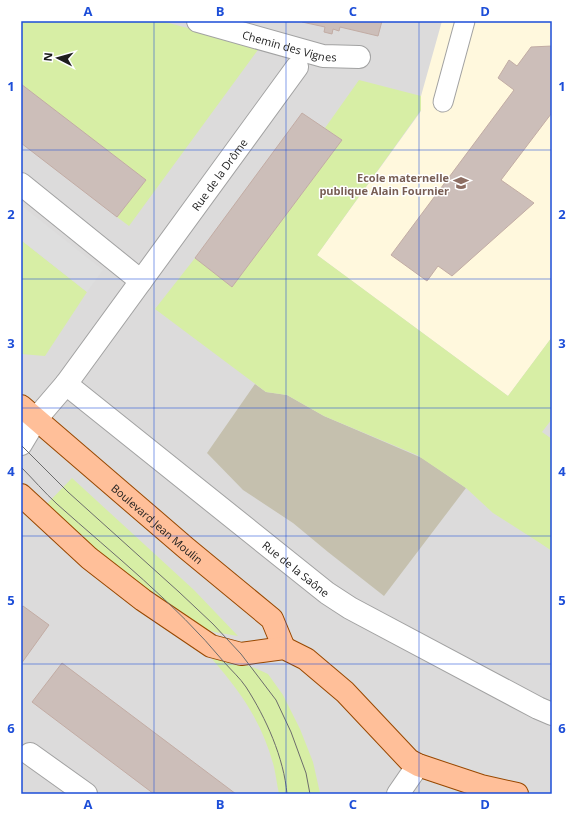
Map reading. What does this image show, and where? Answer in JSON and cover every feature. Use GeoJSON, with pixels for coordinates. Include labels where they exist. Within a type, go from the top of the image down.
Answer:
{"type":"FeatureCollection","features":[{"type":"Feature","properties":{"kind":"main road","name":"Boulevard Jean Moulin"},"geometry":{"type":"LineString","coordinates":[[29,412],[186,548],[272,619],[284,648]]}},
{"type":"Feature","properties":{"kind":"main road"},"geometry":{"type":"LineString","coordinates":[[21,494],[89,558],[143,600],[211,646],[241,654],[284,648],[306,659],[345,692],[414,763],[481,786],[517,794]]}},
{"type":"Feature","properties":{"kind":"street","name":"Chemin des Vignes"},"geometry":{"type":"LineString","coordinates":[[198,21],[323,56],[359,57]]}},
{"type":"Feature","properties":{"kind":"street","name":"Rue de la Drôme"},"geometry":{"type":"LineString","coordinates":[[21,444],[29,412],[66,384],[297,67]]}},
{"type":"Feature","properties":{"kind":"street"},"geometry":{"type":"LineString","coordinates":[[21,184],[141,281]]}},
{"type":"Feature","properties":{"kind":"street","name":"Rue de la Saône"},"geometry":{"type":"LineString","coordinates":[[66,384],[327,593],[350,608],[552,714]]}},
{"type":"Feature","properties":{"kind":"street"},"geometry":{"type":"LineString","coordinates":[[30,754],[86,794]]}},
{"type":"Feature","properties":{"kind":"street"},"geometry":{"type":"LineString","coordinates":[[398,794],[414,763]]}},
{"type":"Feature","properties":{"kind":"lane"},"geometry":{"type":"LineString","coordinates":[[443,102],[465,21]]}},
{"type":"Feature","properties":{"kind":"shaded area"},"geometry":{"type":"Polygon","coordinates":[[[21,21],[552,21],[552,794],[21,794],[21,21]]]}},
{"type":"Feature","properties":{"kind":"shaded area","name":"Ecole maternelle publique Alain Fournier"},"geometry":{"type":"Polygon","coordinates":[[[442,21],[552,21],[552,337],[508,396],[317,255],[421,111],[421,96],[442,21]]]}},
{"type":"Feature","properties":{"kind":"shaded area"},"geometry":{"type":"Polygon","coordinates":[[[21,205],[103,270],[87,292],[21,240],[21,205]]]}},
{"type":"Feature","properties":{"kind":"shaded area"},"geometry":{"type":"Polygon","coordinates":[[[255,384],[266,392],[287,395],[324,416],[422,458],[466,488],[384,596],[293,523],[243,490],[207,453],[255,384]]]}},
{"type":"Feature","properties":{"kind":"green space"},"geometry":{"type":"Polygon","coordinates":[[[21,21],[161,21],[260,47],[129,226],[117,217],[146,180],[21,84],[21,21]]]}},
{"type":"Feature","properties":{"kind":"green space"},"geometry":{"type":"Polygon","coordinates":[[[359,80],[421,96],[421,110],[317,255],[508,396],[552,337],[552,419],[542,432],[552,439],[552,551],[493,513],[466,488],[417,455],[324,416],[287,395],[266,392],[155,309],[195,258],[232,287],[342,140],[325,128],[359,80]]]}},
{"type":"Feature","properties":{"kind":"green space"},"geometry":{"type":"Polygon","coordinates":[[[21,240],[87,292],[45,356],[21,354],[21,240]]]}},
{"type":"Feature","properties":{"kind":"green space"},"geometry":{"type":"Polygon","coordinates":[[[72,478],[194,590],[238,636],[214,632],[174,616],[43,508],[72,478]]]}},
{"type":"Feature","properties":{"kind":"green space"},"geometry":{"type":"Polygon","coordinates":[[[212,659],[239,663],[268,674],[283,695],[300,729],[313,762],[320,793],[279,794],[274,767],[264,737],[250,709],[212,659]]]}},
{"type":"Feature","properties":{"kind":"building"},"geometry":{"type":"Polygon","coordinates":[[[302,21],[382,21],[378,36],[340,27],[339,31],[333,29],[332,34],[324,32],[325,27],[302,21]]]}},
{"type":"Feature","properties":{"kind":"building"},"geometry":{"type":"Polygon","coordinates":[[[552,46],[552,115],[551,114],[501,180],[534,203],[452,276],[438,266],[427,281],[391,255],[514,90],[498,78],[509,60],[517,66],[531,47],[552,46]]]}},
{"type":"Feature","properties":{"kind":"building"},"geometry":{"type":"Polygon","coordinates":[[[21,84],[146,180],[117,217],[21,143],[21,84]]]}},
{"type":"Feature","properties":{"kind":"building"},"geometry":{"type":"Polygon","coordinates":[[[302,113],[342,140],[232,287],[195,258],[302,113]]]}},
{"type":"Feature","properties":{"kind":"building"},"geometry":{"type":"Polygon","coordinates":[[[23,606],[49,625],[21,664],[21,608],[23,606]]]}},
{"type":"Feature","properties":{"kind":"building"},"geometry":{"type":"Polygon","coordinates":[[[62,663],[236,794],[154,794],[32,702],[62,663]]]}},
{"type":"Feature","properties":{"kind":"tram line"},"geometry":{"type":"LineString","coordinates":[[21,445],[68,492],[213,624],[241,654],[276,700],[291,732],[306,773],[310,794]]}},
{"type":"Feature","properties":{"kind":"tram line"},"geometry":{"type":"LineString","coordinates":[[21,467],[57,504],[165,600],[205,640],[241,680],[253,699],[273,739],[282,766],[287,794]]}},
{"type":"Feature","properties":{"kind":"place","name":"Ecole maternelle publique Alain Fournier"},"geometry":{"type":"Point","coordinates":[461,183]}}]}
